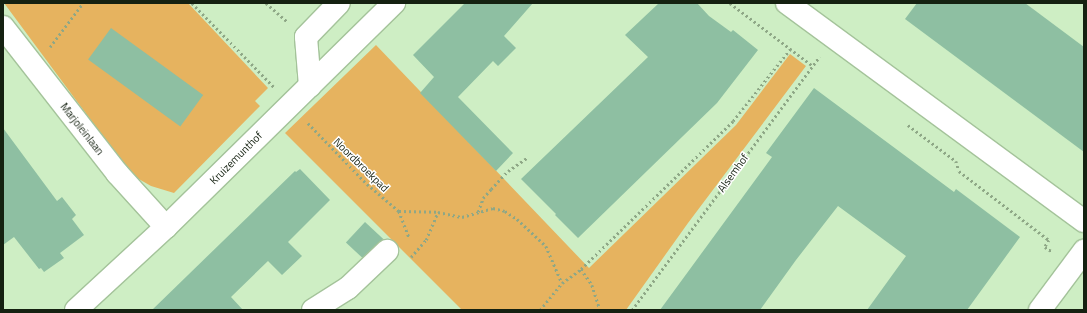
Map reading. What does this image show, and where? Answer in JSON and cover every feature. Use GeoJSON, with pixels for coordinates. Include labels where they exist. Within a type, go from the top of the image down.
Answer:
{"type":"FeatureCollection","features":[{"type":"Feature","properties":{"kind":"street"},"geometry":{"type":"LineString","coordinates":[[310,86],[306,37],[339,3]]}},
{"type":"Feature","properties":{"kind":"street","name":"Kruizemunthof"},"geometry":{"type":"LineString","coordinates":[[76,310],[166,227],[394,3]]}},
{"type":"Feature","properties":{"kind":"street"},"geometry":{"type":"LineString","coordinates":[[786,3],[1084,220]]}},
{"type":"Feature","properties":{"kind":"street","name":"Marjoleinlaan"},"geometry":{"type":"LineString","coordinates":[[3,27],[117,174],[166,227]]}},
{"type":"Feature","properties":{"kind":"street"},"geometry":{"type":"LineString","coordinates":[[313,310],[348,288],[387,251]]}},
{"type":"Feature","properties":{"kind":"street"},"geometry":{"type":"LineString","coordinates":[[1040,310],[1078,259]]}},
{"type":"Feature","properties":{"kind":"path"},"geometry":{"type":"LineString","coordinates":[[34,68],[83,3]]}},
{"type":"Feature","properties":{"kind":"path","name":"Noordbroekpad"},"geometry":{"type":"LineString","coordinates":[[192,3],[367,184],[399,210]]}},
{"type":"Feature","properties":{"kind":"path"},"geometry":{"type":"LineString","coordinates":[[266,3],[291,24]]}},
{"type":"Feature","properties":{"kind":"path"},"geometry":{"type":"LineString","coordinates":[[730,3],[813,66]]}},
{"type":"Feature","properties":{"kind":"path","name":"Alsemhof"},"geometry":{"type":"LineString","coordinates":[[632,310],[818,59],[837,39]]}},
{"type":"Feature","properties":{"kind":"path"},"geometry":{"type":"LineString","coordinates":[[540,310],[562,283],[581,269],[733,121],[791,48]]}},
{"type":"Feature","properties":{"kind":"path"},"geometry":{"type":"LineString","coordinates":[[818,59],[824,63]]}},
{"type":"Feature","properties":{"kind":"path"},"geometry":{"type":"LineString","coordinates":[[906,124],[956,161],[959,171],[1050,240],[1045,247],[1078,259]]}},
{"type":"Feature","properties":{"kind":"path"},"geometry":{"type":"LineString","coordinates":[[478,212],[483,198],[491,189],[508,171],[528,157]]}},
{"type":"Feature","properties":{"kind":"path"},"geometry":{"type":"LineString","coordinates":[[410,239],[399,210],[438,212],[462,216],[493,208],[505,211],[517,219],[546,246],[562,283]]}},
{"type":"Feature","properties":{"kind":"path"},"geometry":{"type":"LineString","coordinates":[[387,251],[402,266],[415,254],[426,240],[438,212]]}},
{"type":"Feature","properties":{"kind":"path"},"geometry":{"type":"LineString","coordinates":[[413,247],[415,254]]}},
{"type":"Feature","properties":{"kind":"path"},"geometry":{"type":"LineString","coordinates":[[581,269],[592,285],[600,310]]}},
{"type":"Feature","properties":{"kind":"shaded area"},"geometry":{"type":"Polygon","coordinates":[[[4,3],[188,3],[268,88],[255,101],[260,106],[174,193],[151,186],[137,178],[113,150],[4,3]]]}},
{"type":"Feature","properties":{"kind":"shaded area"},"geometry":{"type":"Polygon","coordinates":[[[376,45],[589,268],[736,125],[790,54],[806,66],[688,223],[626,310],[462,310],[285,133],[376,45]]]}},
{"type":"Feature","properties":{"kind":"building"},"geometry":{"type":"Polygon","coordinates":[[[465,3],[533,3],[504,36],[516,48],[498,66],[493,61],[458,97],[513,153],[496,171],[420,93],[434,77],[413,55],[465,3]]]}},
{"type":"Feature","properties":{"kind":"building"},"geometry":{"type":"Polygon","coordinates":[[[659,3],[697,3],[709,16],[731,32],[733,30],[758,50],[717,103],[578,238],[521,179],[648,57],[625,35],[659,3]]]}},
{"type":"Feature","properties":{"kind":"building"},"geometry":{"type":"Polygon","coordinates":[[[917,3],[1025,3],[1084,47],[1084,152],[905,19],[917,3]]]}},
{"type":"Feature","properties":{"kind":"building"},"geometry":{"type":"Polygon","coordinates":[[[111,28],[203,95],[180,127],[88,60],[111,28]]]}},
{"type":"Feature","properties":{"kind":"building"},"geometry":{"type":"Polygon","coordinates":[[[814,88],[954,192],[956,189],[1020,237],[967,310],[867,310],[906,256],[838,206],[796,260],[760,310],[660,310],[772,157],[766,153],[814,88]]]}},
{"type":"Feature","properties":{"kind":"building"},"geometry":{"type":"Polygon","coordinates":[[[3,128],[57,201],[62,197],[76,215],[72,219],[84,235],[60,253],[64,258],[44,272],[41,268],[39,269],[14,237],[3,245],[3,128]]]}},
{"type":"Feature","properties":{"kind":"building"},"geometry":{"type":"Polygon","coordinates":[[[300,169],[330,200],[288,242],[302,256],[282,275],[268,261],[231,297],[243,310],[152,310],[295,171],[296,172],[300,169]]]}},
{"type":"Feature","properties":{"kind":"building"},"geometry":{"type":"Polygon","coordinates":[[[365,222],[383,239],[364,260],[346,242],[365,222]]]}}]}
